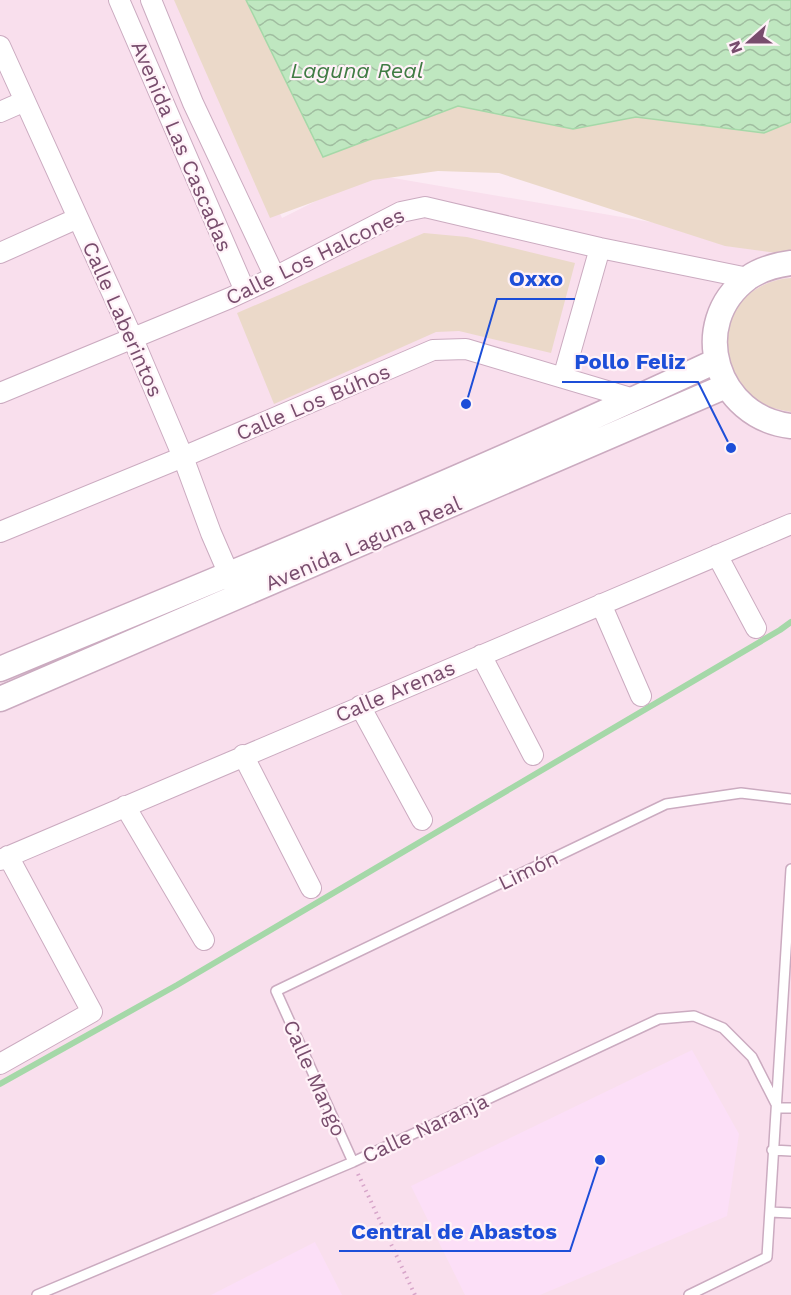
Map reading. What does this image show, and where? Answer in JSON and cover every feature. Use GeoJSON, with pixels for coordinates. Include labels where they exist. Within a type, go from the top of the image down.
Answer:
{"type":"FeatureCollection","features":[{"type":"Feature","properties":{"kind":"street","name":"Avenida Las Cascadas"},"geometry":{"type":"LineString","coordinates":[[119,0],[245,291]]}},
{"type":"Feature","properties":{"kind":"street","name":"Avenida Las Cascadas"},"geometry":{"type":"LineString","coordinates":[[151,0],[193,104],[275,277]]}},
{"type":"Feature","properties":{"kind":"street","name":"Calle Laberintos"},"geometry":{"type":"LineString","coordinates":[[0,46],[133,339],[234,586]]}},
{"type":"Feature","properties":{"kind":"street"},"geometry":{"type":"LineString","coordinates":[[0,112],[25,101]]}},
{"type":"Feature","properties":{"kind":"street","name":"Calle Los Halcones"},"geometry":{"type":"LineString","coordinates":[[0,393],[245,291],[401,212],[425,207],[600,249],[748,278]]}},
{"type":"Feature","properties":{"kind":"street"},"geometry":{"type":"LineString","coordinates":[[0,253],[78,218]]}},
{"type":"Feature","properties":{"kind":"street"},"geometry":{"type":"LineString","coordinates":[[563,378],[600,249]]}},
{"type":"Feature","properties":{"kind":"street"},"geometry":{"type":"LineString","coordinates":[[791,263],[771,266],[748,278],[731,294],[720,315],[715,338],[716,361],[726,386],[740,404],[758,416],[778,424],[791,426]]}},
{"type":"Feature","properties":{"kind":"street","name":"Calle Los Búhos"},"geometry":{"type":"LineString","coordinates":[[0,531],[183,457],[433,350],[466,349],[634,399]]}},
{"type":"Feature","properties":{"kind":"street","name":"Avenida Laguna Real"},"geometry":{"type":"LineString","coordinates":[[0,699],[234,586],[716,361]]}},
{"type":"Feature","properties":{"kind":"street","name":"Avenida Laguna Real"},"geometry":{"type":"LineString","coordinates":[[0,669],[234,586],[726,386]]}},
{"type":"Feature","properties":{"kind":"street","name":"Calle Arenas"},"geometry":{"type":"LineString","coordinates":[[4,858],[791,524]]}},
{"type":"Feature","properties":{"kind":"street"},"geometry":{"type":"LineString","coordinates":[[717,555],[756,628]]}},
{"type":"Feature","properties":{"kind":"street"},"geometry":{"type":"LineString","coordinates":[[601,604],[641,696]]}},
{"type":"Feature","properties":{"kind":"street"},"geometry":{"type":"LineString","coordinates":[[481,655],[533,755]]}},
{"type":"Feature","properties":{"kind":"street"},"geometry":{"type":"LineString","coordinates":[[360,706],[422,820]]}},
{"type":"Feature","properties":{"kind":"street"},"geometry":{"type":"LineString","coordinates":[[243,755],[311,888]]}},
{"type":"Feature","properties":{"kind":"street"},"geometry":{"type":"LineString","coordinates":[[125,806],[204,940]]}},
{"type":"Feature","properties":{"kind":"street"},"geometry":{"type":"LineString","coordinates":[[0,1064],[92,1012],[4,858]]}},
{"type":"Feature","properties":{"kind":"lane","name":"Limón"},"geometry":{"type":"LineString","coordinates":[[276,991],[666,804],[741,793],[791,799]]}},
{"type":"Feature","properties":{"kind":"lane"},"geometry":{"type":"LineString","coordinates":[[689,1295],[767,1257],[791,869]]}},
{"type":"Feature","properties":{"kind":"lane","name":"Calle Mango"},"geometry":{"type":"LineString","coordinates":[[276,991],[353,1162]]}},
{"type":"Feature","properties":{"kind":"lane","name":"Calle Naranja"},"geometry":{"type":"LineString","coordinates":[[37,1295],[353,1162],[659,1019],[694,1016],[723,1028],[752,1056],[778,1108]]}},
{"type":"Feature","properties":{"kind":"lane"},"geometry":{"type":"LineString","coordinates":[[778,1108],[791,1108]]}},
{"type":"Feature","properties":{"kind":"lane"},"geometry":{"type":"LineString","coordinates":[[772,1150],[791,1152]]}},
{"type":"Feature","properties":{"kind":"lane"},"geometry":{"type":"LineString","coordinates":[[770,1212],[791,1213]]}},
{"type":"Feature","properties":{"kind":"path","name":"Calle Mango"},"geometry":{"type":"LineString","coordinates":[[353,1162],[415,1295]]}},
{"type":"Feature","properties":{"kind":"shaded area"},"geometry":{"type":"Polygon","coordinates":[[[0,0],[181,0],[282,218],[370,174],[791,246],[791,1295],[0,1295],[0,0]]]}},
{"type":"Feature","properties":{"kind":"shaded area"},"geometry":{"type":"Polygon","coordinates":[[[174,0],[791,0],[791,255],[725,246],[499,173],[438,171],[373,180],[270,218],[174,0]]]}},
{"type":"Feature","properties":{"kind":"shaded area"},"geometry":{"type":"Polygon","coordinates":[[[424,233],[467,237],[575,263],[551,353],[459,331],[436,332],[274,404],[237,313],[424,233]]]}},
{"type":"Feature","properties":{"kind":"shaded area"},"geometry":{"type":"Polygon","coordinates":[[[791,278],[791,412],[761,404],[743,390],[732,373],[726,356],[725,340],[735,310],[745,298],[758,288],[774,281],[791,278]]]}},
{"type":"Feature","properties":{"kind":"shaded area"},"geometry":{"type":"Polygon","coordinates":[[[692,1050],[739,1134],[727,1216],[540,1295],[465,1295],[411,1186],[692,1050]]]}},
{"type":"Feature","properties":{"kind":"shaded area"},"geometry":{"type":"Polygon","coordinates":[[[315,1242],[342,1295],[211,1295],[315,1242]]]}},
{"type":"Feature","properties":{"kind":"water","name":"Laguna Real"},"geometry":{"type":"Polygon","coordinates":[[[246,0],[791,0],[791,122],[764,133],[636,117],[573,129],[458,106],[323,157],[246,0]]]}},
{"type":"Feature","properties":{"kind":"waterway"},"geometry":{"type":"LineString","coordinates":[[0,1084],[177,985],[791,622]]}},
{"type":"Feature","properties":{"kind":"place","name":"Oxxo"},"geometry":{"type":"Point","coordinates":[466,404]}},
{"type":"Feature","properties":{"kind":"place","name":"Pollo Feliz"},"geometry":{"type":"Point","coordinates":[731,448]}},
{"type":"Feature","properties":{"kind":"place","name":"Central de Abastos"},"geometry":{"type":"Point","coordinates":[600,1160]}}]}
